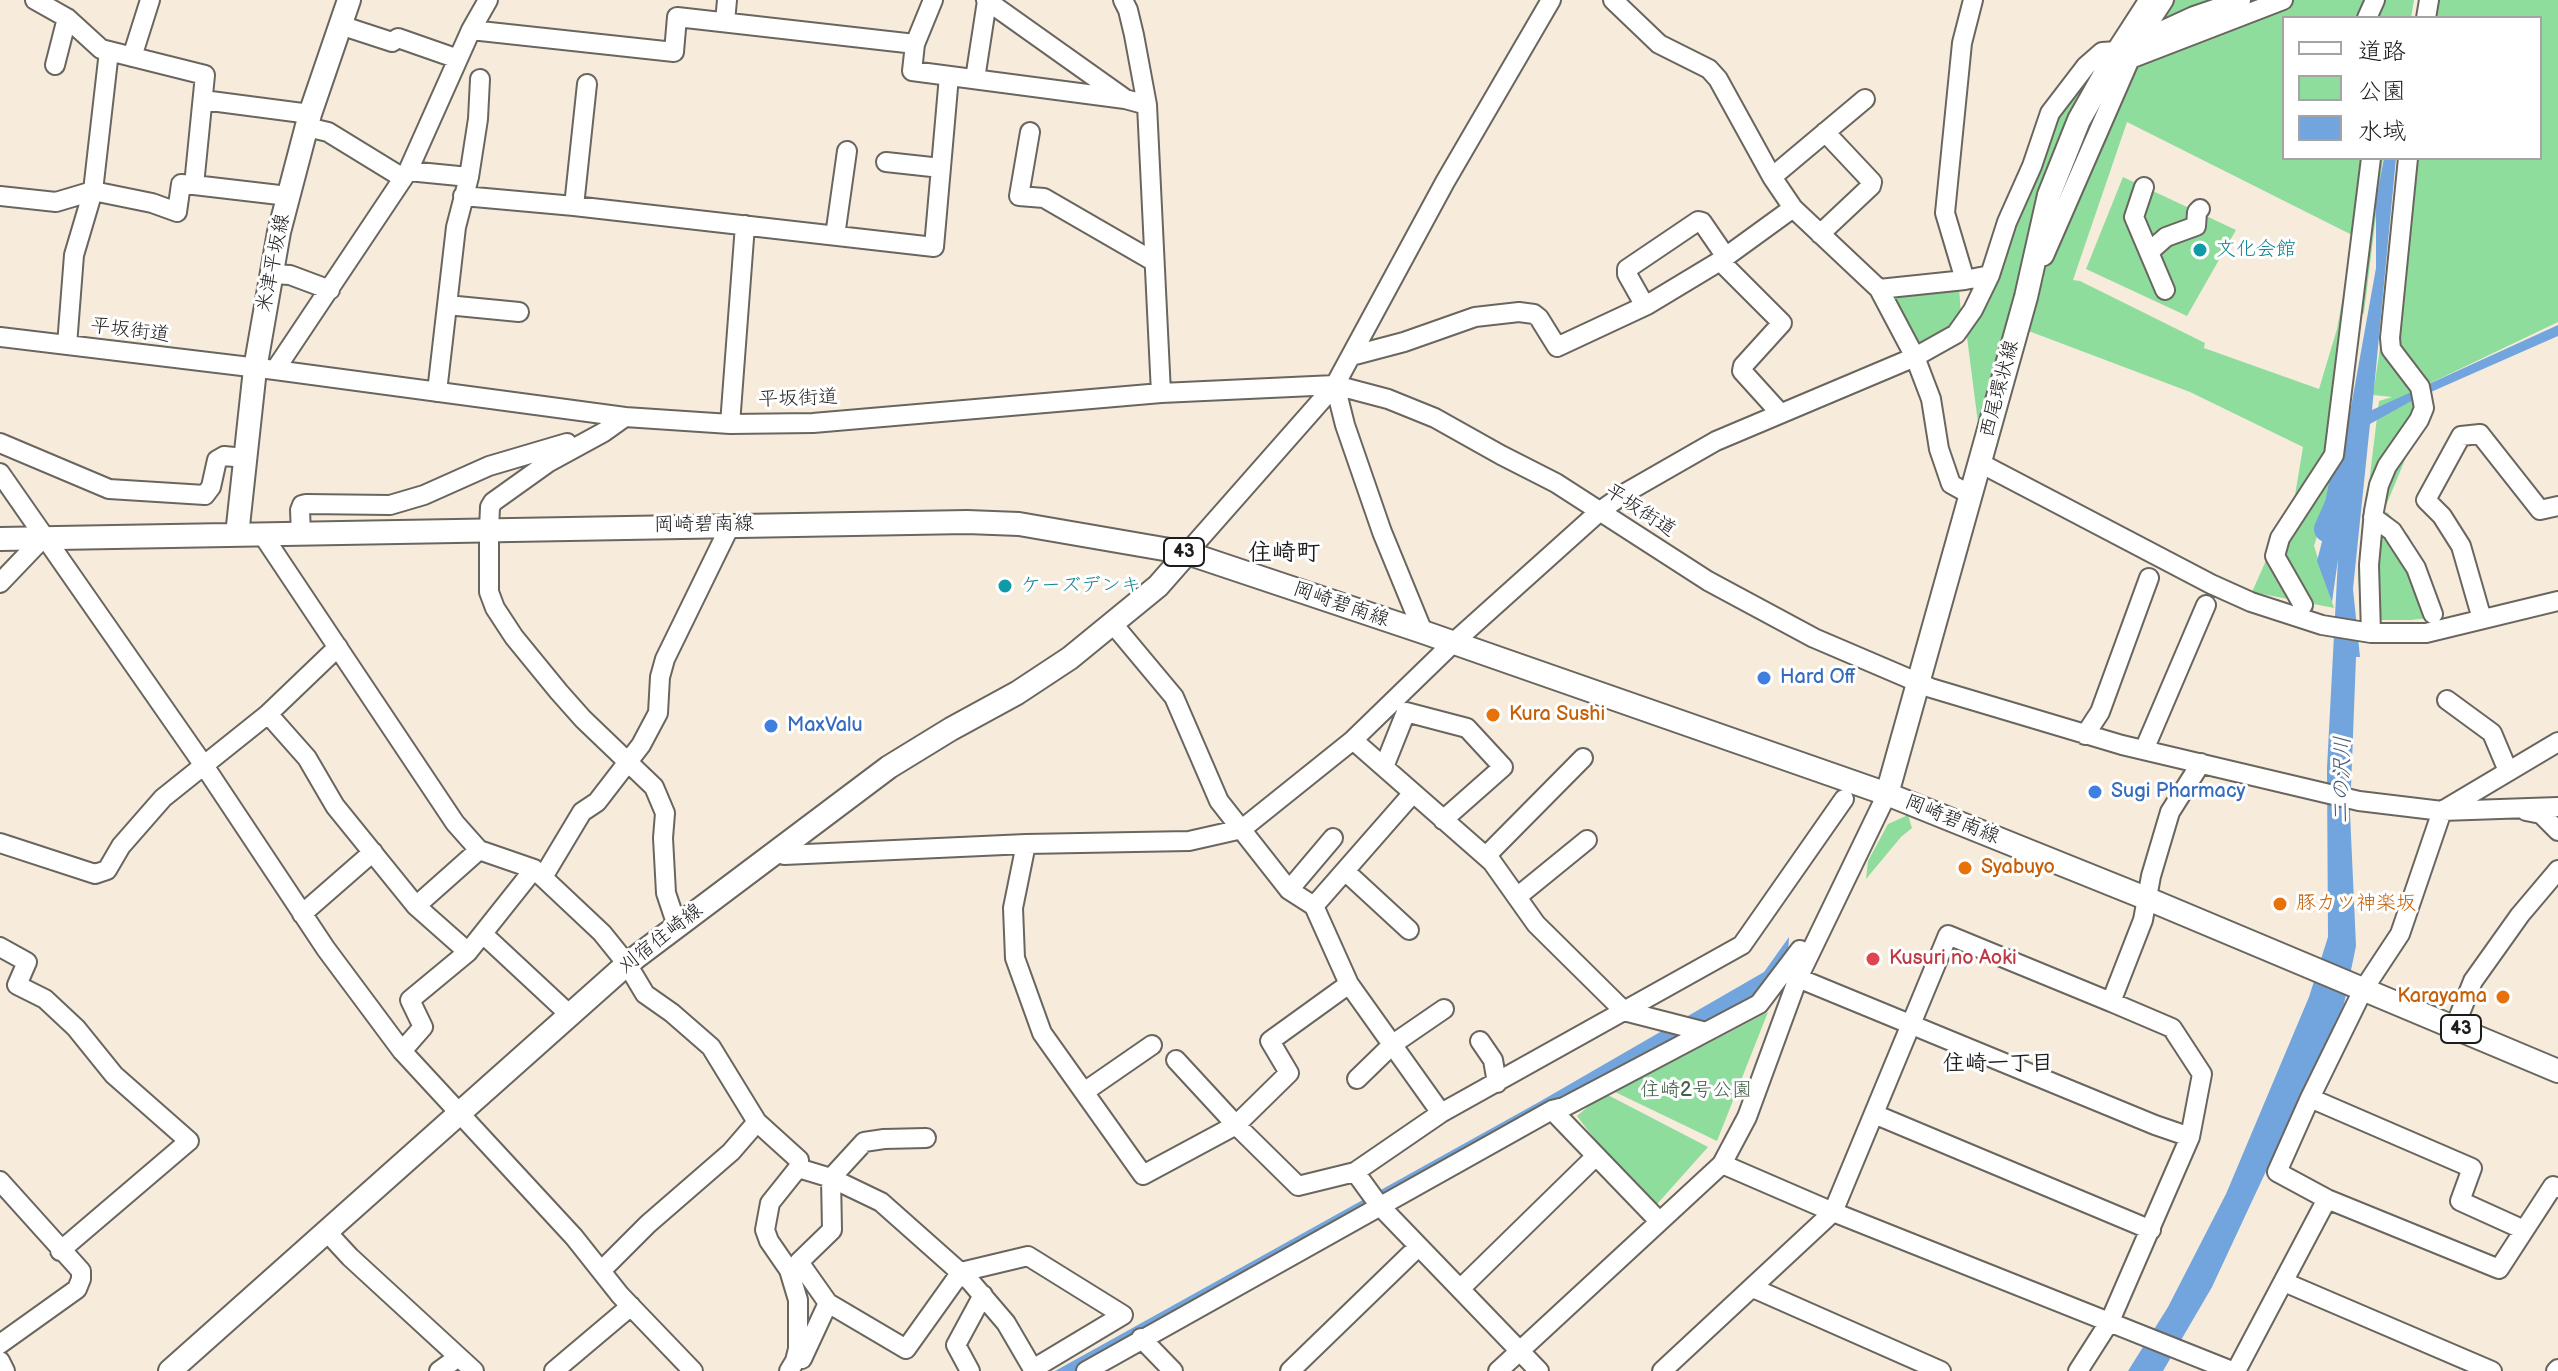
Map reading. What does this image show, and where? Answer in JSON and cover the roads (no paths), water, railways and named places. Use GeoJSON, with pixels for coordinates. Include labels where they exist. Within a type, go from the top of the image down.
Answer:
{"type":"FeatureCollection","features":[{"type":"Feature","properties":{"kind":"main road","name":"米津平坂線"},"geometry":{"type":"LineString","coordinates":[[237,535],[245,458],[265,369],[271,274],[308,121],[349,0]]}},
{"type":"Feature","properties":{"kind":"main road","name":"西尾環状線"},"geometry":{"type":"LineString","coordinates":[[1887,794],[1969,494],[1990,468],[2049,195],[2079,120],[2151,0]]}},
{"type":"Feature","properties":{"kind":"main road","name":"岡崎碧南線"},"geometry":{"type":"LineString","coordinates":[[0,539],[967,522],[1019,524],[1187,553],[1887,794],[2148,899],[2558,1071]]}},
{"type":"Feature","properties":{"kind":"main road","name":"刈宿住崎線"},"geometry":{"type":"LineString","coordinates":[[170,1371],[627,964],[889,767],[1017,693],[1070,658],[1158,586],[1187,553]]}},
{"type":"Feature","properties":{"kind":"street"},"geometry":{"type":"LineString","coordinates":[[35,0],[67,18],[101,49],[205,75],[194,185]]}},
{"type":"Feature","properties":{"kind":"street"},"geometry":{"type":"LineString","coordinates":[[132,57],[150,0]]}},
{"type":"Feature","properties":{"kind":"street"},"geometry":{"type":"LineString","coordinates":[[265,369],[330,290],[406,175],[471,30],[488,0]]}},
{"type":"Feature","properties":{"kind":"street"},"geometry":{"type":"LineString","coordinates":[[725,22],[727,0]]}},
{"type":"Feature","properties":{"kind":"street"},"geometry":{"type":"LineString","coordinates":[[933,0],[915,44],[912,71],[1125,99],[1147,105]]}},
{"type":"Feature","properties":{"kind":"street"},"geometry":{"type":"LineString","coordinates":[[975,79],[986,0],[1125,99]]}},
{"type":"Feature","properties":{"kind":"street"},"geometry":{"type":"LineString","coordinates":[[1123,0],[1134,35],[1147,105],[1161,393]]}},
{"type":"Feature","properties":{"kind":"street"},"geometry":{"type":"LineString","coordinates":[[1187,553],[1335,385],[1445,182],[1551,0]]}},
{"type":"Feature","properties":{"kind":"street"},"geometry":{"type":"LineString","coordinates":[[1613,0],[1659,44],[1709,69],[1718,79],[1772,177],[1793,208],[1879,289],[1915,357],[1931,399],[1939,449],[1951,484],[1969,494]]}},
{"type":"Feature","properties":{"kind":"street"},"geometry":{"type":"LineString","coordinates":[[1965,280],[1945,213],[1962,43],[1973,0]]}},
{"type":"Feature","properties":{"kind":"street"},"geometry":{"type":"LineString","coordinates":[[2164,0],[2143,32],[2227,0]]}},
{"type":"Feature","properties":{"kind":"street"},"geometry":{"type":"LineString","coordinates":[[779,850],[784,855],[1026,844],[1189,841],[1242,829],[1404,702],[1453,643],[1600,511],[1627,492],[1716,441],[1915,357],[1956,334],[1973,310],[1990,275],[2007,222],[2032,166],[2050,113],[2086,66],[2102,52],[2118,51],[2194,16],[2241,0]]}},
{"type":"Feature","properties":{"kind":"street"},"geometry":{"type":"LineString","coordinates":[[2044,256],[2130,59],[2283,0]]}},
{"type":"Feature","properties":{"kind":"street"},"geometry":{"type":"LineString","coordinates":[[471,30],[674,52],[677,17],[915,44]]}},
{"type":"Feature","properties":{"kind":"street"},"geometry":{"type":"LineString","coordinates":[[55,65],[67,18]]}},
{"type":"Feature","properties":{"kind":"street"},"geometry":{"type":"LineString","coordinates":[[340,25],[392,42],[398,38],[458,59]]}},
{"type":"Feature","properties":{"kind":"street"},"geometry":{"type":"LineString","coordinates":[[67,345],[74,255],[93,191],[109,51]]}},
{"type":"Feature","properties":{"kind":"street"},"geometry":{"type":"LineString","coordinates":[[463,196],[934,247],[949,76]]}},
{"type":"Feature","properties":{"kind":"street"},"geometry":{"type":"LineString","coordinates":[[437,392],[456,227],[469,177],[478,119],[480,79]]}},
{"type":"Feature","properties":{"kind":"street"},"geometry":{"type":"LineString","coordinates":[[574,206],[587,84]]}},
{"type":"Feature","properties":{"kind":"street"},"geometry":{"type":"LineString","coordinates":[[1772,177],[1865,99]]}},
{"type":"Feature","properties":{"kind":"street"},"geometry":{"type":"LineString","coordinates":[[203,100],[308,121],[406,175],[469,177]]}},
{"type":"Feature","properties":{"kind":"street"},"geometry":{"type":"LineString","coordinates":[[1030,132],[1019,196],[1044,198],[1153,261]]}},
{"type":"Feature","properties":{"kind":"street"},"geometry":{"type":"LineString","coordinates":[[1820,234],[1872,182],[1825,132]]}},
{"type":"Feature","properties":{"kind":"street"},"geometry":{"type":"LineString","coordinates":[[835,236],[847,151]]}},
{"type":"Feature","properties":{"kind":"street"},"geometry":{"type":"LineString","coordinates":[[2303,605],[2275,556],[2280,538],[2334,455],[2371,160]]}},
{"type":"Feature","properties":{"kind":"street"},"geometry":{"type":"LineString","coordinates":[[2369,632],[2369,565],[2379,485],[2387,466],[2424,408],[2420,387],[2391,349],[2390,338],[2408,160]]}},
{"type":"Feature","properties":{"kind":"street"},"geometry":{"type":"LineString","coordinates":[[886,162],[941,168]]}},
{"type":"Feature","properties":{"kind":"street"},"geometry":{"type":"LineString","coordinates":[[0,196],[56,202],[93,191],[152,203],[177,212],[181,184],[288,196]]}},
{"type":"Feature","properties":{"kind":"street"},"geometry":{"type":"LineString","coordinates":[[2144,187],[2134,217],[2165,290]]}},
{"type":"Feature","properties":{"kind":"street"},"geometry":{"type":"LineString","coordinates":[[1351,356],[1404,342],[1475,317],[1519,312],[1539,318],[1557,347],[1645,306],[1723,259],[1793,208]]}},
{"type":"Feature","properties":{"kind":"street"},"geometry":{"type":"LineString","coordinates":[[2149,252],[2166,237],[2196,226],[2200,209]]}},
{"type":"Feature","properties":{"kind":"street"},"geometry":{"type":"LineString","coordinates":[[1645,306],[1627,269],[1698,221],[1702,222],[1723,259],[1782,323],[1743,366],[1742,371],[1780,413]]}},
{"type":"Feature","properties":{"kind":"street"},"geometry":{"type":"LineString","coordinates":[[730,424],[745,225]]}},
{"type":"Feature","properties":{"kind":"street"},"geometry":{"type":"LineString","coordinates":[[271,274],[290,275],[330,290]]}},
{"type":"Feature","properties":{"kind":"street"},"geometry":{"type":"LineString","coordinates":[[1879,289],[1990,275]]}},
{"type":"Feature","properties":{"kind":"street"},"geometry":{"type":"LineString","coordinates":[[447,305],[519,312]]}},
{"type":"Feature","properties":{"kind":"street","name":"平坂街道"},"geometry":{"type":"LineString","coordinates":[[0,337],[625,417],[730,424],[813,423],[1161,393],[1335,385],[1388,399],[1435,418],[1556,483],[1708,581],[1814,638],[1917,682],[2122,745],[2359,801],[2442,811],[2558,807]]}},
{"type":"Feature","properties":{"kind":"street"},"geometry":{"type":"LineString","coordinates":[[1335,385],[1345,425],[1382,532],[1423,632]]}},
{"type":"Feature","properties":{"kind":"street"},"geometry":{"type":"LineString","coordinates":[[625,417],[549,462],[493,502],[490,507],[489,592],[495,608],[514,637],[559,692],[654,787],[665,813],[666,893],[677,926]]}},
{"type":"Feature","properties":{"kind":"street"},"geometry":{"type":"LineString","coordinates":[[301,534],[300,510],[306,504],[390,505],[424,495],[489,466],[604,432]]}},
{"type":"Feature","properties":{"kind":"street"},"geometry":{"type":"LineString","coordinates":[[2482,619],[2461,546],[2442,516],[2426,500],[2461,436],[2480,434],[2540,510],[2558,506]]}},
{"type":"Feature","properties":{"kind":"street"},"geometry":{"type":"LineString","coordinates":[[0,443],[109,489],[205,495],[211,487],[217,460],[224,456],[245,458]]}},
{"type":"Feature","properties":{"kind":"street"},"geometry":{"type":"LineString","coordinates":[[1990,468],[2211,584],[2251,602],[2322,625],[2369,632],[2426,633],[2558,601]]}},
{"type":"Feature","properties":{"kind":"street"},"geometry":{"type":"LineString","coordinates":[[0,473],[205,767],[302,914],[402,1051],[574,1237],[620,1295],[693,1371]]}},
{"type":"Feature","properties":{"kind":"street"},"geometry":{"type":"LineString","coordinates":[[2373,517],[2392,531],[2416,568],[2433,614]]}},
{"type":"Feature","properties":{"kind":"street"},"geometry":{"type":"LineString","coordinates":[[402,1051],[423,1027],[410,1000],[468,952],[539,873],[582,812],[597,802],[628,763],[658,713],[659,686],[665,659],[731,524]]}},
{"type":"Feature","properties":{"kind":"street"},"geometry":{"type":"LineString","coordinates":[[262,534],[455,823],[479,850],[539,873],[602,933],[627,964],[645,994],[711,1047],[757,1122],[799,1160],[798,1168],[770,1203],[765,1230],[789,1270],[798,1300],[795,1365]]}},
{"type":"Feature","properties":{"kind":"street"},"geometry":{"type":"LineString","coordinates":[[0,583],[44,537]]}},
{"type":"Feature","properties":{"kind":"street"},"geometry":{"type":"LineString","coordinates":[[2085,735],[2100,712],[2149,578]]}},
{"type":"Feature","properties":{"kind":"street"},"geometry":{"type":"LineString","coordinates":[[2144,750],[2206,605]]}},
{"type":"Feature","properties":{"kind":"street"},"geometry":{"type":"LineString","coordinates":[[1113,624],[1174,697],[1219,801],[1289,890],[1314,906],[1349,984],[1441,1113]]}},
{"type":"Feature","properties":{"kind":"street"},"geometry":{"type":"LineString","coordinates":[[0,843],[95,874],[107,870],[121,846],[163,798],[268,714],[338,647]]}},
{"type":"Feature","properties":{"kind":"street"},"geometry":{"type":"LineString","coordinates":[[2447,700],[2492,733],[2508,771]]}},
{"type":"Feature","properties":{"kind":"street"},"geometry":{"type":"LineString","coordinates":[[1384,767],[1404,702]]}},
{"type":"Feature","properties":{"kind":"street"},"geometry":{"type":"LineString","coordinates":[[1404,702],[1467,728],[1503,767],[1443,820]]}},
{"type":"Feature","properties":{"kind":"street"},"geometry":{"type":"LineString","coordinates":[[268,714],[307,758],[335,806],[416,906],[468,952]]}},
{"type":"Feature","properties":{"kind":"street"},"geometry":{"type":"LineString","coordinates":[[1353,740],[1486,856],[1536,924],[1624,1011],[1701,1031]]}},
{"type":"Feature","properties":{"kind":"street"},"geometry":{"type":"LineString","coordinates":[[2558,742],[2442,811],[2400,934],[2363,990],[2277,1172],[2327,1199],[2499,1269],[2553,1186],[2558,1188]]}},
{"type":"Feature","properties":{"kind":"street"},"geometry":{"type":"LineString","coordinates":[[1486,856],[1583,758]]}},
{"type":"Feature","properties":{"kind":"street"},"geometry":{"type":"LineString","coordinates":[[2111,1002],[2143,920],[2151,876],[2170,812],[2201,763]]}},
{"type":"Feature","properties":{"kind":"street"},"geometry":{"type":"LineString","coordinates":[[1314,906],[1413,793]]}},
{"type":"Feature","properties":{"kind":"street"},"geometry":{"type":"LineString","coordinates":[[1498,1371],[1722,1164],[1747,1117],[1798,978],[1887,794]]}},
{"type":"Feature","properties":{"kind":"street"},"geometry":{"type":"LineString","coordinates":[[1176,1060],[1298,1186],[1355,1172],[1441,1113],[1742,945],[1844,799]]}},
{"type":"Feature","properties":{"kind":"street"},"geometry":{"type":"LineString","coordinates":[[2520,809],[2541,814],[2558,831]]}},
{"type":"Feature","properties":{"kind":"street"},"geometry":{"type":"LineString","coordinates":[[1289,890],[1333,838]]}},
{"type":"Feature","properties":{"kind":"street"},"geometry":{"type":"LineString","coordinates":[[1517,897],[1587,840]]}},
{"type":"Feature","properties":{"kind":"street"},"geometry":{"type":"LineString","coordinates":[[1026,844],[1013,908],[1015,958],[1042,1033],[1143,1175],[1236,1125],[1289,1073],[1270,1041],[1349,984]]}},
{"type":"Feature","properties":{"kind":"street"},"geometry":{"type":"LineString","coordinates":[[416,906],[479,850]]}},
{"type":"Feature","properties":{"kind":"street"},"geometry":{"type":"LineString","coordinates":[[302,914],[373,852]]}},
{"type":"Feature","properties":{"kind":"street"},"geometry":{"type":"LineString","coordinates":[[2455,1026],[2473,981],[2520,915],[2558,870]]}},
{"type":"Feature","properties":{"kind":"street"},"geometry":{"type":"LineString","coordinates":[[1345,871],[1409,930]]}},
{"type":"Feature","properties":{"kind":"street"},"geometry":{"type":"LineString","coordinates":[[483,934],[570,1015]]}},
{"type":"Feature","properties":{"kind":"street"},"geometry":{"type":"LineString","coordinates":[[1662,1371],[1833,1212],[1948,935],[2172,1028],[2202,1074],[2190,1137],[2110,1321],[2078,1371]]}},
{"type":"Feature","properties":{"kind":"street"},"geometry":{"type":"LineString","coordinates":[[0,947],[27,962],[17,985],[45,999],[76,1028],[114,1075],[189,1141],[60,1251]]}},
{"type":"Feature","properties":{"kind":"street"},"geometry":{"type":"LineString","coordinates":[[1086,1371],[1552,1110],[1564,1107],[1701,1031],[1759,1004],[1800,950]]}},
{"type":"Feature","properties":{"kind":"street"},"geometry":{"type":"LineString","coordinates":[[1798,978],[2190,1137]]}},
{"type":"Feature","properties":{"kind":"street"},"geometry":{"type":"LineString","coordinates":[[1357,1079],[1393,1044],[1444,1009]]}},
{"type":"Feature","properties":{"kind":"street"},"geometry":{"type":"LineString","coordinates":[[1480,1041],[1493,1060],[1497,1083]]}},
{"type":"Feature","properties":{"kind":"street"},"geometry":{"type":"LineString","coordinates":[[1084,1092],[1152,1045]]}},
{"type":"Feature","properties":{"kind":"street"},"geometry":{"type":"LineString","coordinates":[[2310,1098],[2472,1168],[2460,1201],[2524,1230]]}},
{"type":"Feature","properties":{"kind":"street"},"geometry":{"type":"LineString","coordinates":[[1552,1110],[1658,1220]]}},
{"type":"Feature","properties":{"kind":"street"},"geometry":{"type":"LineString","coordinates":[[1874,1114],[2151,1230]]}},
{"type":"Feature","properties":{"kind":"street"},"geometry":{"type":"LineString","coordinates":[[602,1270],[648,1224],[731,1152],[757,1122]]}},
{"type":"Feature","properties":{"kind":"street"},"geometry":{"type":"LineString","coordinates":[[798,1168],[831,1178],[881,1202],[961,1272],[983,1295],[1006,1323],[1034,1370],[1123,1315],[1028,1256],[961,1272],[906,1349],[828,1303],[799,1262],[832,1230],[831,1178],[864,1142],[926,1138]]}},
{"type":"Feature","properties":{"kind":"street"},"geometry":{"type":"LineString","coordinates":[[1460,1289],[1596,1156]]}},
{"type":"Feature","properties":{"kind":"street"},"geometry":{"type":"LineString","coordinates":[[1722,1164],[1833,1212],[2234,1371],[2327,1199]]}},
{"type":"Feature","properties":{"kind":"street"},"geometry":{"type":"LineString","coordinates":[[1355,1172],[1379,1205],[1539,1371]]}},
{"type":"Feature","properties":{"kind":"street"},"geometry":{"type":"LineString","coordinates":[[0,1181],[7,1198],[81,1271],[77,1289],[0,1344]]}},
{"type":"Feature","properties":{"kind":"street"},"geometry":{"type":"LineString","coordinates":[[326,1231],[474,1371]]}},
{"type":"Feature","properties":{"kind":"street"},"geometry":{"type":"LineString","coordinates":[[1290,1371],[1418,1247]]}},
{"type":"Feature","properties":{"kind":"street"},"geometry":{"type":"LineString","coordinates":[[2284,1282],[2492,1371]]}},
{"type":"Feature","properties":{"kind":"street"},"geometry":{"type":"LineString","coordinates":[[1753,1288],[1941,1371]]}},
{"type":"Feature","properties":{"kind":"street"},"geometry":{"type":"LineString","coordinates":[[970,1371],[956,1345],[983,1295]]}},
{"type":"Feature","properties":{"kind":"street"},"geometry":{"type":"LineString","coordinates":[[795,1365],[828,1303]]}},
{"type":"Feature","properties":{"kind":"street"},"geometry":{"type":"LineString","coordinates":[[554,1371],[631,1306]]}},
{"type":"Feature","properties":{"kind":"street"},"geometry":{"type":"LineString","coordinates":[[1141,1338],[1173,1371]]}},
{"type":"Feature","properties":{"kind":"street"},"geometry":{"type":"LineString","coordinates":[[439,1371],[457,1358]]}},
{"type":"Feature","properties":{"kind":"street"},"geometry":{"type":"LineString","coordinates":[[0,1361],[5,1371]]}},
{"type":"Feature","properties":{"kind":"water","name":"二の沢川"},"geometry":{"type":"Polygon","coordinates":[[[2384,160],[2396,160],[2372,410],[2558,325],[2558,336],[2415,399],[2370,424],[2353,589],[2360,657],[2356,657],[2350,813],[2356,946],[2344,1004],[2212,1287],[2163,1371],[2128,1371],[2168,1307],[2226,1194],[2309,997],[2328,937],[2327,768],[2338,559],[2332,602],[2317,561],[2339,476],[2341,505],[2346,435],[2376,268],[2376,201],[2384,160]]]}},
{"type":"Feature","properties":{"kind":"water"},"geometry":{"type":"Polygon","coordinates":[[[1789,937],[1788,956],[1759,997],[1317,1235],[1075,1371],[1055,1371],[1539,1102],[1764,972],[1789,937]]]}},
{"type":"Feature","properties":{"kind":"waterway","name":"二の沢川"},"geometry":{"type":"LineString","coordinates":[[2327,529],[2338,504],[2350,444]]}},
{"type":"Feature","properties":{"kind":"place","name":"文化会館"},"geometry":{"type":"Point","coordinates":[2200,250]}},
{"type":"Feature","properties":{"kind":"place","name":"ケーズデンキ"},"geometry":{"type":"Point","coordinates":[1005,586]}},
{"type":"Feature","properties":{"kind":"place","name":"Hard Off"},"geometry":{"type":"Point","coordinates":[1764,678]}},
{"type":"Feature","properties":{"kind":"place","name":"Kura Sushi"},"geometry":{"type":"Point","coordinates":[1493,715]}},
{"type":"Feature","properties":{"kind":"place","name":"MaxValu"},"geometry":{"type":"Point","coordinates":[771,726]}},
{"type":"Feature","properties":{"kind":"place","name":"Sugi Pharmacy"},"geometry":{"type":"Point","coordinates":[2095,792]}},
{"type":"Feature","properties":{"kind":"place","name":"Syabuyo"},"geometry":{"type":"Point","coordinates":[1965,868]}},
{"type":"Feature","properties":{"kind":"place","name":"豚カツ神楽坂"},"geometry":{"type":"Point","coordinates":[2280,904]}},
{"type":"Feature","properties":{"kind":"place","name":"Kusuri no Aoki"},"geometry":{"type":"Point","coordinates":[1873,959]}},
{"type":"Feature","properties":{"kind":"place","name":"Karayama"},"geometry":{"type":"Point","coordinates":[2503,997]}},
{"type":"Feature","properties":{"kind":"district","name":"住崎町"},"geometry":{"type":"Point","coordinates":[1284,554]}},
{"type":"Feature","properties":{"kind":"district","name":"住崎一丁目"},"geometry":{"type":"Point","coordinates":[1998,1064]}},
{"type":"Feature","properties":{"kind":"park label","name":"住崎2号公園"},"geometry":{"type":"Point","coordinates":[1696,1091]}}]}
